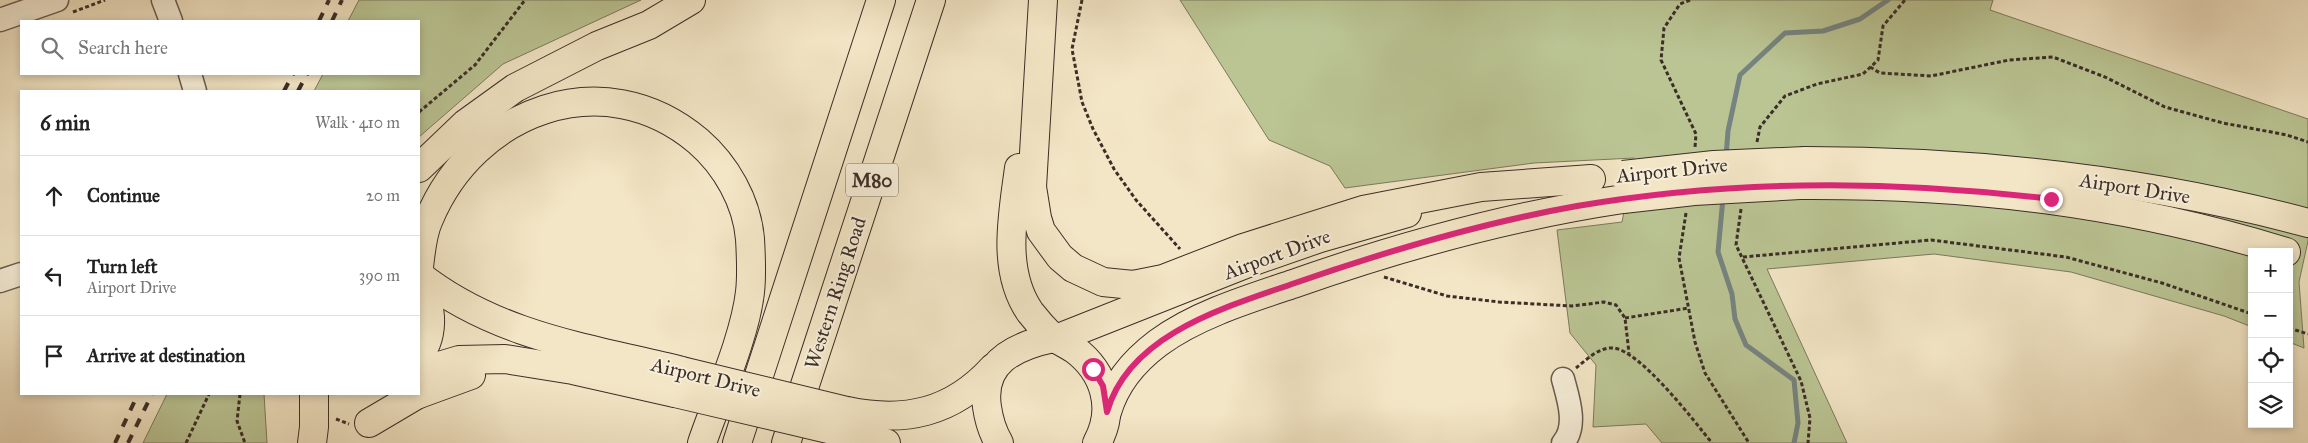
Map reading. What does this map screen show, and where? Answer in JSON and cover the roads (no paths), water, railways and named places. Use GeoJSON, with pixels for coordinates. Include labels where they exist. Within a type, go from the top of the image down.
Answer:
{"type":"FeatureCollection","features":[{"type":"Feature","properties":{"kind":"main road"},"geometry":{"type":"LineString","coordinates":[[420,167],[465,124],[515,88],[597,46],[649,25],[691,0]]}},
{"type":"Feature","properties":{"kind":"main road","name":"M80"},"geometry":{"type":"LineString","coordinates":[[737,443],[881,0]]}},
{"type":"Feature","properties":{"kind":"main road","name":"Western Ring Road"},"geometry":{"type":"LineString","coordinates":[[786,443],[931,0]]}},
{"type":"Feature","properties":{"kind":"main road"},"geometry":{"type":"LineString","coordinates":[[1042,0],[1032,186],[1034,204],[1041,231],[1060,257],[1073,268],[1103,282],[1118,285],[1147,283],[1272,238],[1363,210],[1482,188],[1590,179]]}},
{"type":"Feature","properties":{"kind":"main road"},"geometry":{"type":"LineString","coordinates":[[1042,0],[1011,242],[1013,261],[1022,296],[1030,311],[1054,339],[1078,352],[1096,374],[1105,393],[1107,412]]}},
{"type":"Feature","properties":{"kind":"main road"},"geometry":{"type":"LineString","coordinates":[[420,266],[428,221],[439,198],[475,151],[511,123],[555,106],[605,102],[643,110],[678,127],[710,152],[726,174],[746,214],[750,238],[748,300],[741,332],[702,443]]}},
{"type":"Feature","properties":{"kind":"main road","name":"Airport Drive"},"geometry":{"type":"LineString","coordinates":[[1803,173],[1912,162],[2037,173],[2155,190],[2308,223]]}},
{"type":"Feature","properties":{"kind":"main road","name":"Airport Drive"},"geometry":{"type":"LineString","coordinates":[[1097,443],[1103,432],[1107,412],[1114,394],[1130,370],[1157,344],[1176,332],[1266,293],[1364,260],[1472,229],[1540,213],[1623,187],[1723,164],[2051,199],[2148,215],[2273,248]]}},
{"type":"Feature","properties":{"kind":"main road","name":"Airport Drive"},"geometry":{"type":"LineString","coordinates":[[844,422],[922,412],[957,398],[981,381],[1004,358],[1024,347],[1054,339],[1248,263],[1371,222],[1478,196],[1590,179],[1623,187]]}},
{"type":"Feature","properties":{"kind":"main road","name":"Airport Drive"},"geometry":{"type":"LineString","coordinates":[[2293,254],[2308,258]]}},
{"type":"Feature","properties":{"kind":"main road","name":"Airport Drive"},"geometry":{"type":"LineString","coordinates":[[420,273],[472,310],[511,327],[679,382],[844,422],[886,443]]}},
{"type":"Feature","properties":{"kind":"main road"},"geometry":{"type":"LineString","coordinates":[[420,275],[428,299],[431,319],[428,338],[420,354]]}},
{"type":"Feature","properties":{"kind":"main road","name":"Airport Drive"},"geometry":{"type":"LineString","coordinates":[[420,372],[459,360],[475,358],[505,359],[679,382]]}},
{"type":"Feature","properties":{"kind":"main road"},"geometry":{"type":"LineString","coordinates":[[420,393],[463,376],[539,364]]}},
{"type":"Feature","properties":{"kind":"main road"},"geometry":{"type":"LineString","coordinates":[[994,368],[986,388],[986,404],[990,423],[999,443]]}},
{"type":"Feature","properties":{"kind":"main road"},"geometry":{"type":"LineString","coordinates":[[363,432],[384,395]]}},
{"type":"Feature","properties":{"kind":"main road"},"geometry":{"type":"LineString","coordinates":[[363,432],[417,395]]}},
{"type":"Feature","properties":{"kind":"main road"},"geometry":{"type":"LineString","coordinates":[[312,443],[314,402]]}},
{"type":"Feature","properties":{"kind":"street"},"geometry":{"type":"LineString","coordinates":[[163,0],[171,20]]}},
{"type":"Feature","properties":{"kind":"street"},"geometry":{"type":"LineString","coordinates":[[0,20],[64,6]]}},
{"type":"Feature","properties":{"kind":"street"},"geometry":{"type":"LineString","coordinates":[[190,75],[195,90]]}},
{"type":"Feature","properties":{"kind":"street"},"geometry":{"type":"LineString","coordinates":[[0,281],[20,274]]}},
{"type":"Feature","properties":{"kind":"street"},"geometry":{"type":"LineString","coordinates":[[1563,378],[1571,409],[1568,437],[1563,443]]}},
{"type":"Feature","properties":{"kind":"waterway"},"geometry":{"type":"LineString","coordinates":[[1726,157],[1728,131],[1740,75],[1785,33],[1823,31],[1860,19],[1888,0]]}},
{"type":"Feature","properties":{"kind":"waterway"},"geometry":{"type":"LineString","coordinates":[[1723,198],[1718,252],[1732,294],[1735,319],[1746,345],[1794,380],[1798,423],[1794,443]]}},
{"type":"Feature","properties":{"kind":"railway"},"geometry":{"type":"LineString","coordinates":[[319,20],[329,0]]}},
{"type":"Feature","properties":{"kind":"railway"},"geometry":{"type":"LineString","coordinates":[[332,20],[342,0]]}},
{"type":"Feature","properties":{"kind":"railway"},"geometry":{"type":"LineString","coordinates":[[285,90],[292,75]]}},
{"type":"Feature","properties":{"kind":"railway"},"geometry":{"type":"LineString","coordinates":[[299,90],[306,75]]}},
{"type":"Feature","properties":{"kind":"railway"},"geometry":{"type":"LineString","coordinates":[[115,443],[138,395]]}},
{"type":"Feature","properties":{"kind":"railway"},"geometry":{"type":"LineString","coordinates":[[128,443],[152,395]]}}]}
